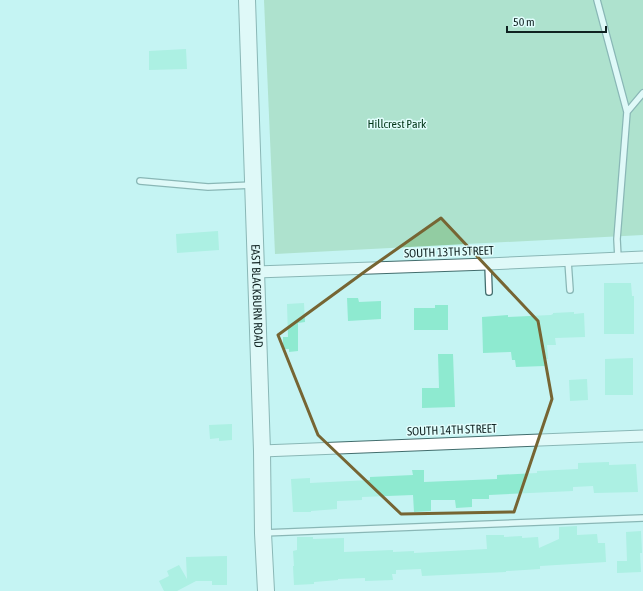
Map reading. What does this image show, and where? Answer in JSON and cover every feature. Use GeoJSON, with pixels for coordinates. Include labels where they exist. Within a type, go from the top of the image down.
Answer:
{"type":"FeatureCollection","features":[{"type":"Feature","properties":{"kind":"street","name":"EAST BLACKBURN ROAD"},"geometry":{"type":"LineString","coordinates":[[247,0],[266,591]]}},
{"type":"Feature","properties":{"kind":"street","name":"SOUTH 13TH STREET"},"geometry":{"type":"LineString","coordinates":[[256,272],[643,257]]}},
{"type":"Feature","properties":{"kind":"street","name":"SOUTH 14TH STREET"},"geometry":{"type":"LineString","coordinates":[[262,451],[643,436]]}},
{"type":"Feature","properties":{"kind":"lane"},"geometry":{"type":"LineString","coordinates":[[597,0],[627,112],[617,239],[618,258]]}},
{"type":"Feature","properties":{"kind":"lane"},"geometry":{"type":"LineString","coordinates":[[627,112],[643,93]]}},
{"type":"Feature","properties":{"kind":"lane"},"geometry":{"type":"LineString","coordinates":[[140,181],[208,187],[253,184]]}},
{"type":"Feature","properties":{"kind":"lane"},"geometry":{"type":"LineString","coordinates":[[568,261],[570,290]]}},
{"type":"Feature","properties":{"kind":"lane"},"geometry":{"type":"LineString","coordinates":[[488,264],[489,292]]}},
{"type":"Feature","properties":{"kind":"lane"},"geometry":{"type":"LineString","coordinates":[[263,533],[643,518]]}},
{"type":"Feature","properties":{"kind":"highlighted area"},"geometry":{"type":"Polygon","coordinates":[[[441,218],[538,321],[552,399],[514,512],[401,514],[318,435],[278,335],[441,218]]]}},
{"type":"Feature","properties":{"kind":"green space","name":"Hillcrest Park"},"geometry":{"type":"Polygon","coordinates":[[[264,0],[643,0],[643,235],[275,254],[264,0]]]}},
{"type":"Feature","properties":{"kind":"building"},"geometry":{"type":"Polygon","coordinates":[[[186,49],[187,69],[149,70],[149,51],[186,49]]]}},
{"type":"Feature","properties":{"kind":"building"},"geometry":{"type":"Polygon","coordinates":[[[218,231],[219,250],[177,253],[176,234],[218,231]]]}},
{"type":"Feature","properties":{"kind":"building"},"geometry":{"type":"Polygon","coordinates":[[[604,283],[631,283],[632,296],[634,296],[634,334],[604,334],[604,283]]]}},
{"type":"Feature","properties":{"kind":"building"},"geometry":{"type":"Polygon","coordinates":[[[347,298],[358,298],[359,302],[381,301],[381,319],[348,321],[347,298]]]}},
{"type":"Feature","properties":{"kind":"building"},"geometry":{"type":"Polygon","coordinates":[[[304,303],[305,322],[298,323],[298,351],[289,352],[289,349],[283,349],[283,337],[288,337],[287,304],[304,303]]]}},
{"type":"Feature","properties":{"kind":"building"},"geometry":{"type":"Polygon","coordinates":[[[435,305],[448,305],[448,330],[414,330],[414,308],[435,308],[435,305]]]}},
{"type":"Feature","properties":{"kind":"building"},"geometry":{"type":"Polygon","coordinates":[[[574,312],[574,314],[584,313],[585,337],[555,338],[556,345],[547,345],[548,359],[544,359],[545,366],[516,367],[515,360],[512,360],[511,352],[483,353],[482,317],[508,315],[508,317],[551,315],[553,313],[574,312]]]}},
{"type":"Feature","properties":{"kind":"building"},"geometry":{"type":"Polygon","coordinates":[[[438,354],[453,354],[455,407],[422,408],[422,388],[439,388],[438,354]]]}},
{"type":"Feature","properties":{"kind":"building"},"geometry":{"type":"Polygon","coordinates":[[[633,358],[633,395],[605,395],[605,359],[633,358]]]}},
{"type":"Feature","properties":{"kind":"building"},"geometry":{"type":"Polygon","coordinates":[[[587,379],[588,400],[570,401],[569,380],[587,379]]]}},
{"type":"Feature","properties":{"kind":"building"},"geometry":{"type":"Polygon","coordinates":[[[232,424],[232,440],[219,441],[219,438],[210,439],[209,425],[232,424]]]}},
{"type":"Feature","properties":{"kind":"building"},"geometry":{"type":"Polygon","coordinates":[[[609,462],[609,465],[636,464],[638,492],[594,493],[593,486],[573,487],[573,491],[489,495],[489,499],[472,499],[472,507],[456,508],[455,500],[431,500],[431,511],[414,512],[413,495],[362,497],[362,500],[337,501],[337,509],[311,512],[293,512],[291,479],[310,478],[310,483],[370,480],[370,477],[413,475],[412,470],[424,470],[424,482],[497,479],[497,475],[578,469],[578,463],[609,462]]]}},
{"type":"Feature","properties":{"kind":"building"},"geometry":{"type":"Polygon","coordinates":[[[577,526],[577,535],[597,534],[598,543],[605,543],[606,562],[540,566],[540,569],[506,572],[422,576],[421,569],[396,570],[396,574],[392,574],[393,580],[365,581],[365,578],[338,579],[314,582],[314,584],[294,585],[293,551],[297,550],[297,537],[313,537],[313,539],[344,538],[344,552],[393,550],[393,552],[414,551],[414,553],[487,549],[486,535],[504,535],[504,537],[522,536],[522,538],[538,537],[539,548],[559,539],[559,527],[577,526]]]}},
{"type":"Feature","properties":{"kind":"building"},"geometry":{"type":"Polygon","coordinates":[[[641,531],[641,572],[617,573],[617,561],[627,561],[626,532],[641,531]]]}},
{"type":"Feature","properties":{"kind":"building"},"geometry":{"type":"Polygon","coordinates":[[[227,556],[227,585],[212,585],[212,581],[196,581],[177,591],[164,591],[159,581],[169,576],[167,571],[179,565],[187,579],[186,557],[227,556]]]}}]}
